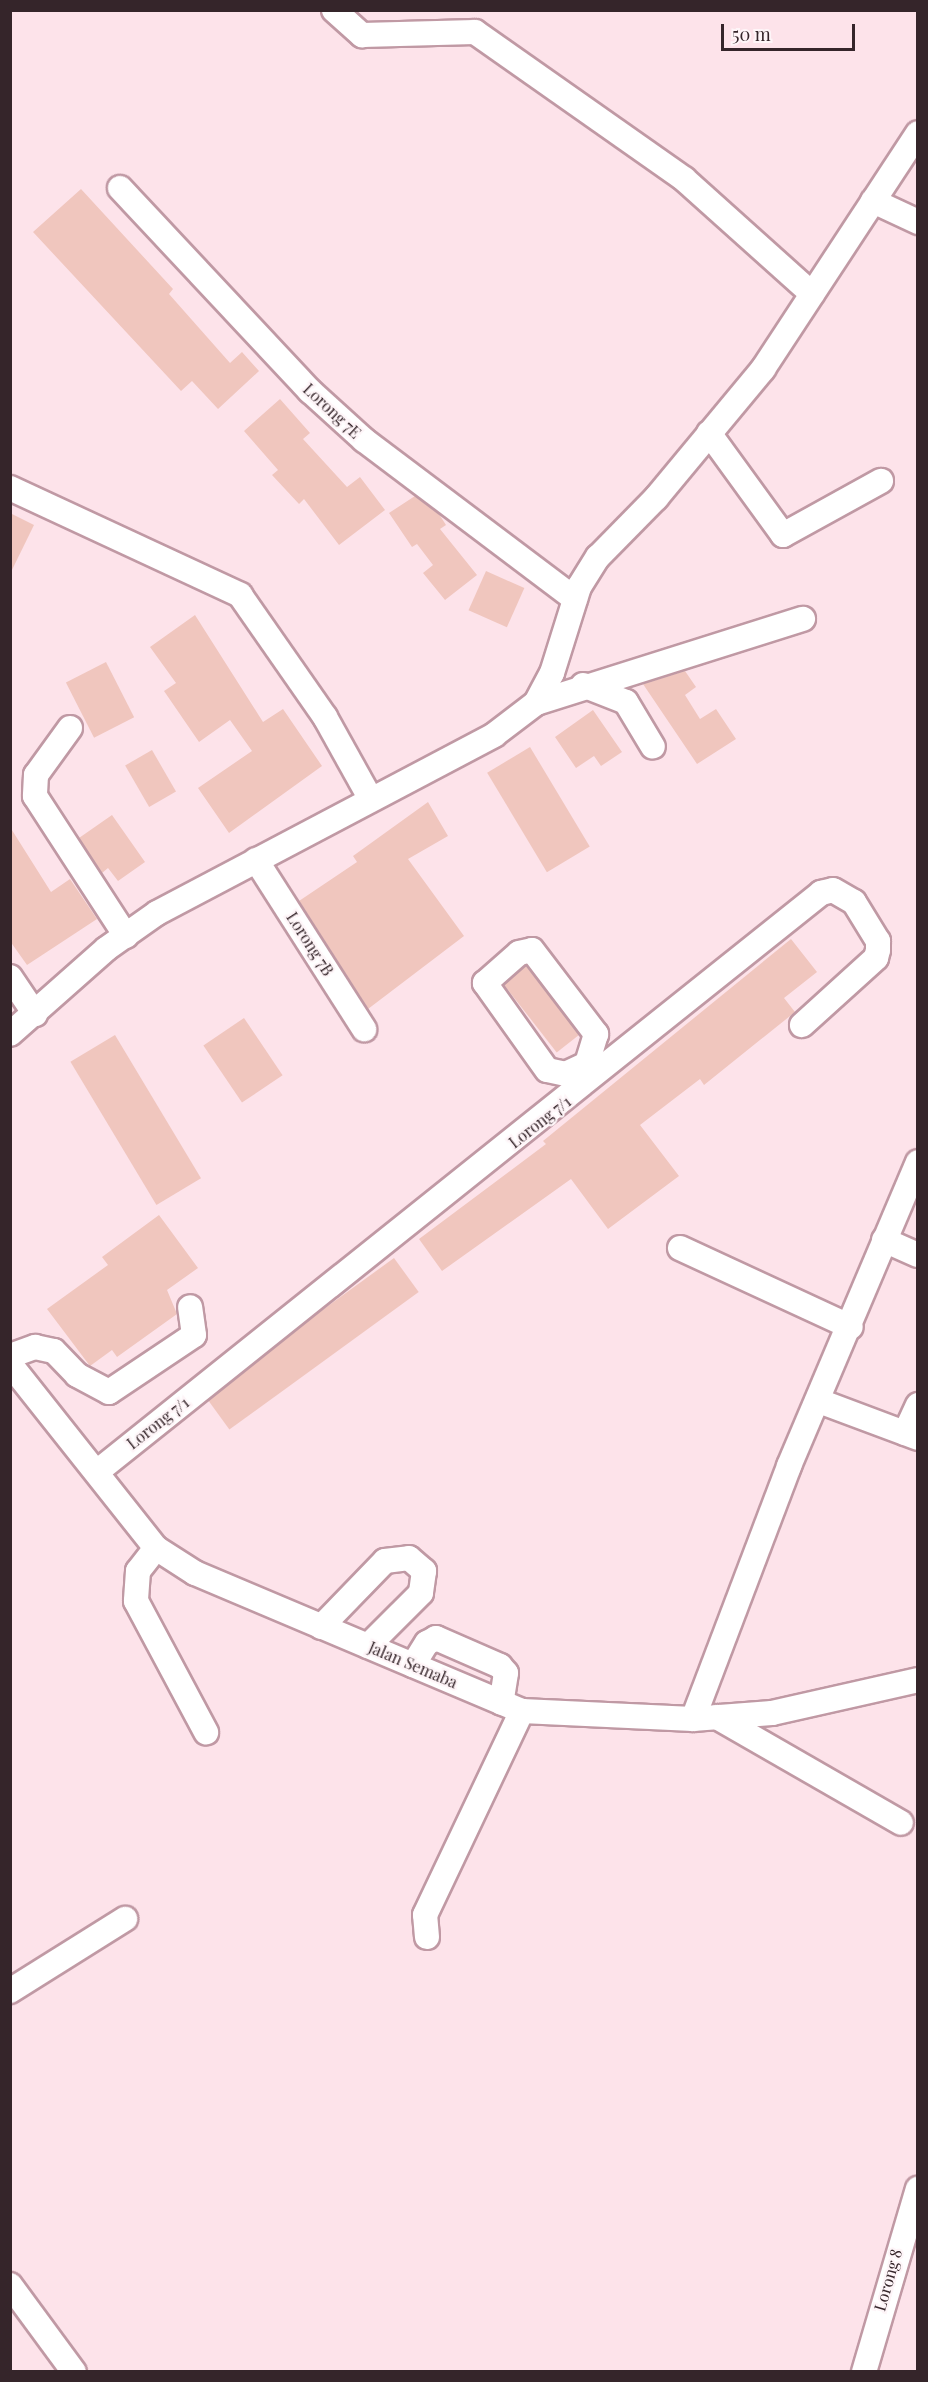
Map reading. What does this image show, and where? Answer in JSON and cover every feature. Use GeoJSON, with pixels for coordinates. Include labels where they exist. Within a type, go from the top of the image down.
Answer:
{"type":"FeatureCollection","features":[{"type":"Feature","properties":{"kind":"street"},"geometry":{"type":"LineString","coordinates":[[334,10],[362,35],[475,32],[684,178],[812,294]]}},
{"type":"Feature","properties":{"kind":"street"},"geometry":{"type":"LineString","coordinates":[[536,703],[552,673],[575,599],[598,557],[763,369],[918,133]]}},
{"type":"Feature","properties":{"kind":"street","name":"Lorong 7E"},"geometry":{"type":"LineString","coordinates":[[120,188],[333,412],[575,599]]}},
{"type":"Feature","properties":{"kind":"street"},"geometry":{"type":"LineString","coordinates":[[873,201],[918,222]]}},
{"type":"Feature","properties":{"kind":"street"},"geometry":{"type":"LineString","coordinates":[[709,433],[783,535],[880,481]]}},
{"type":"Feature","properties":{"kind":"street"},"geometry":{"type":"LineString","coordinates":[[10,488],[240,595],[325,717],[370,798]]}},
{"type":"Feature","properties":{"kind":"street"},"geometry":{"type":"LineString","coordinates":[[10,1034],[126,936],[256,860],[370,798],[494,735],[536,703],[583,685],[802,619]]}},
{"type":"Feature","properties":{"kind":"street"},"geometry":{"type":"LineString","coordinates":[[583,685],[626,702],[653,747]]}},
{"type":"Feature","properties":{"kind":"street"},"geometry":{"type":"LineString","coordinates":[[70,728],[36,775],[35,796],[126,936]]}},
{"type":"Feature","properties":{"kind":"street","name":"Lorong 7B"},"geometry":{"type":"LineString","coordinates":[[256,860],[364,1029]]}},
{"type":"Feature","properties":{"kind":"street","name":"Lorong 7/1"},"geometry":{"type":"LineString","coordinates":[[98,1471],[591,1071],[821,893],[833,890],[854,902],[878,941],[878,950],[876,958],[802,1025]]}},
{"type":"Feature","properties":{"kind":"street"},"geometry":{"type":"LineString","coordinates":[[532,950],[596,1034],[591,1071],[566,1074],[547,1070],[491,997],[485,983],[490,974],[519,953],[532,950]]}},
{"type":"Feature","properties":{"kind":"street"},"geometry":{"type":"LineString","coordinates":[[10,977],[34,1014]]}},
{"type":"Feature","properties":{"kind":"street"},"geometry":{"type":"LineString","coordinates":[[693,1719],[789,1466],[851,1327],[884,1240],[918,1162]]}},
{"type":"Feature","properties":{"kind":"street"},"geometry":{"type":"LineString","coordinates":[[884,1240],[918,1255]]}},
{"type":"Feature","properties":{"kind":"street"},"geometry":{"type":"LineString","coordinates":[[680,1248],[851,1327]]}},
{"type":"Feature","properties":{"kind":"street"},"geometry":{"type":"LineString","coordinates":[[10,1356],[35,1347],[54,1351],[77,1375],[109,1392],[194,1335],[190,1307]]}},
{"type":"Feature","properties":{"kind":"street","name":"Jalan Semaba"},"geometry":{"type":"LineString","coordinates":[[10,1364],[98,1471],[156,1548],[195,1573],[512,1707],[693,1719],[772,1713],[918,1680]]}},
{"type":"Feature","properties":{"kind":"street"},"geometry":{"type":"LineString","coordinates":[[819,1401],[911,1435],[918,1405]]}},
{"type":"Feature","properties":{"kind":"street"},"geometry":{"type":"LineString","coordinates":[[156,1548],[138,1571],[136,1601],[206,1732]]}},
{"type":"Feature","properties":{"kind":"street"},"geometry":{"type":"LineString","coordinates":[[321,1627],[386,1561],[409,1558],[424,1571],[421,1593],[368,1647]]}},
{"type":"Feature","properties":{"kind":"street"},"geometry":{"type":"LineString","coordinates":[[413,1665],[427,1642],[436,1638],[500,1666],[506,1673],[512,1707],[425,1915],[427,1936]]}},
{"type":"Feature","properties":{"kind":"street"},"geometry":{"type":"LineString","coordinates":[[717,1717],[901,1823]]}},
{"type":"Feature","properties":{"kind":"street"},"geometry":{"type":"LineString","coordinates":[[10,1991],[125,1919]]}},
{"type":"Feature","properties":{"kind":"street","name":"Lorong 8"},"geometry":{"type":"LineString","coordinates":[[864,2372],[918,2189]]}},
{"type":"Feature","properties":{"kind":"street"},"geometry":{"type":"LineString","coordinates":[[14,2297],[74,2372]]}},
{"type":"Feature","properties":{"kind":"building"},"geometry":{"type":"Polygon","coordinates":[[[81,189],[173,289],[169,294],[230,363],[242,352],[259,371],[218,409],[192,381],[181,391],[33,232],[81,189]]]}},
{"type":"Feature","properties":{"kind":"building"},"geometry":{"type":"Polygon","coordinates":[[[280,399],[310,433],[303,439],[347,487],[360,477],[385,510],[339,545],[304,499],[299,504],[272,475],[278,470],[244,431],[280,399]]]}},
{"type":"Feature","properties":{"kind":"building"},"geometry":{"type":"Polygon","coordinates":[[[415,496],[439,514],[446,525],[440,529],[477,575],[445,600],[423,573],[433,565],[417,544],[412,547],[389,513],[415,496]]]}},
{"type":"Feature","properties":{"kind":"building"},"geometry":{"type":"Polygon","coordinates":[[[10,513],[34,525],[10,574],[10,513]]]}},
{"type":"Feature","properties":{"kind":"building"},"geometry":{"type":"Polygon","coordinates":[[[486,571],[524,588],[507,627],[469,610],[486,571]]]}},
{"type":"Feature","properties":{"kind":"building"},"geometry":{"type":"Polygon","coordinates":[[[195,615],[263,722],[283,709],[322,766],[229,833],[198,788],[252,751],[230,720],[199,742],[164,691],[176,683],[150,647],[195,615]]]}},
{"type":"Feature","properties":{"kind":"building"},"geometry":{"type":"Polygon","coordinates":[[[106,662],[134,717],[94,738],[66,682],[106,662]]]}},
{"type":"Feature","properties":{"kind":"building"},"geometry":{"type":"Polygon","coordinates":[[[685,671],[696,687],[685,695],[700,719],[716,709],[736,739],[697,764],[643,684],[685,671]]]}},
{"type":"Feature","properties":{"kind":"building"},"geometry":{"type":"Polygon","coordinates":[[[593,710],[622,752],[601,766],[594,756],[576,768],[555,737],[593,710]]]}},
{"type":"Feature","properties":{"kind":"building"},"geometry":{"type":"Polygon","coordinates":[[[530,747],[590,846],[547,872],[487,773],[530,747]]]}},
{"type":"Feature","properties":{"kind":"building"},"geometry":{"type":"Polygon","coordinates":[[[152,750],[176,792],[149,807],[125,766],[152,750]]]}},
{"type":"Feature","properties":{"kind":"building"},"geometry":{"type":"Polygon","coordinates":[[[428,802],[448,836],[408,859],[464,936],[368,1009],[299,901],[357,862],[353,856],[428,802]]]}},
{"type":"Feature","properties":{"kind":"building"},"geometry":{"type":"Polygon","coordinates":[[[112,815],[145,862],[118,881],[108,868],[102,873],[79,838],[112,815]]]}},
{"type":"Feature","properties":{"kind":"building"},"geometry":{"type":"Polygon","coordinates":[[[10,827],[51,892],[70,879],[97,919],[27,965],[10,941],[10,827]]]}},
{"type":"Feature","properties":{"kind":"building"},"geometry":{"type":"Polygon","coordinates":[[[791,939],[817,972],[784,998],[795,1012],[704,1085],[700,1079],[640,1125],[679,1176],[608,1229],[571,1179],[442,1271],[419,1239],[546,1144],[543,1141],[791,939]]]}},
{"type":"Feature","properties":{"kind":"building"},"geometry":{"type":"Polygon","coordinates":[[[526,966],[580,1035],[557,1052],[503,984],[526,966]]]}},
{"type":"Feature","properties":{"kind":"building"},"geometry":{"type":"Polygon","coordinates":[[[244,1018],[283,1075],[242,1103],[203,1045],[244,1018]]]}},
{"type":"Feature","properties":{"kind":"building"},"geometry":{"type":"Polygon","coordinates":[[[115,1035],[201,1178],[156,1205],[70,1062],[115,1035]]]}},
{"type":"Feature","properties":{"kind":"building"},"geometry":{"type":"Polygon","coordinates":[[[159,1215],[198,1268],[167,1290],[177,1314],[117,1357],[112,1350],[90,1366],[47,1309],[108,1265],[102,1257],[159,1215]]]}},
{"type":"Feature","properties":{"kind":"building"},"geometry":{"type":"Polygon","coordinates":[[[394,1258],[419,1292],[229,1430],[205,1396],[394,1258]]]}}]}
